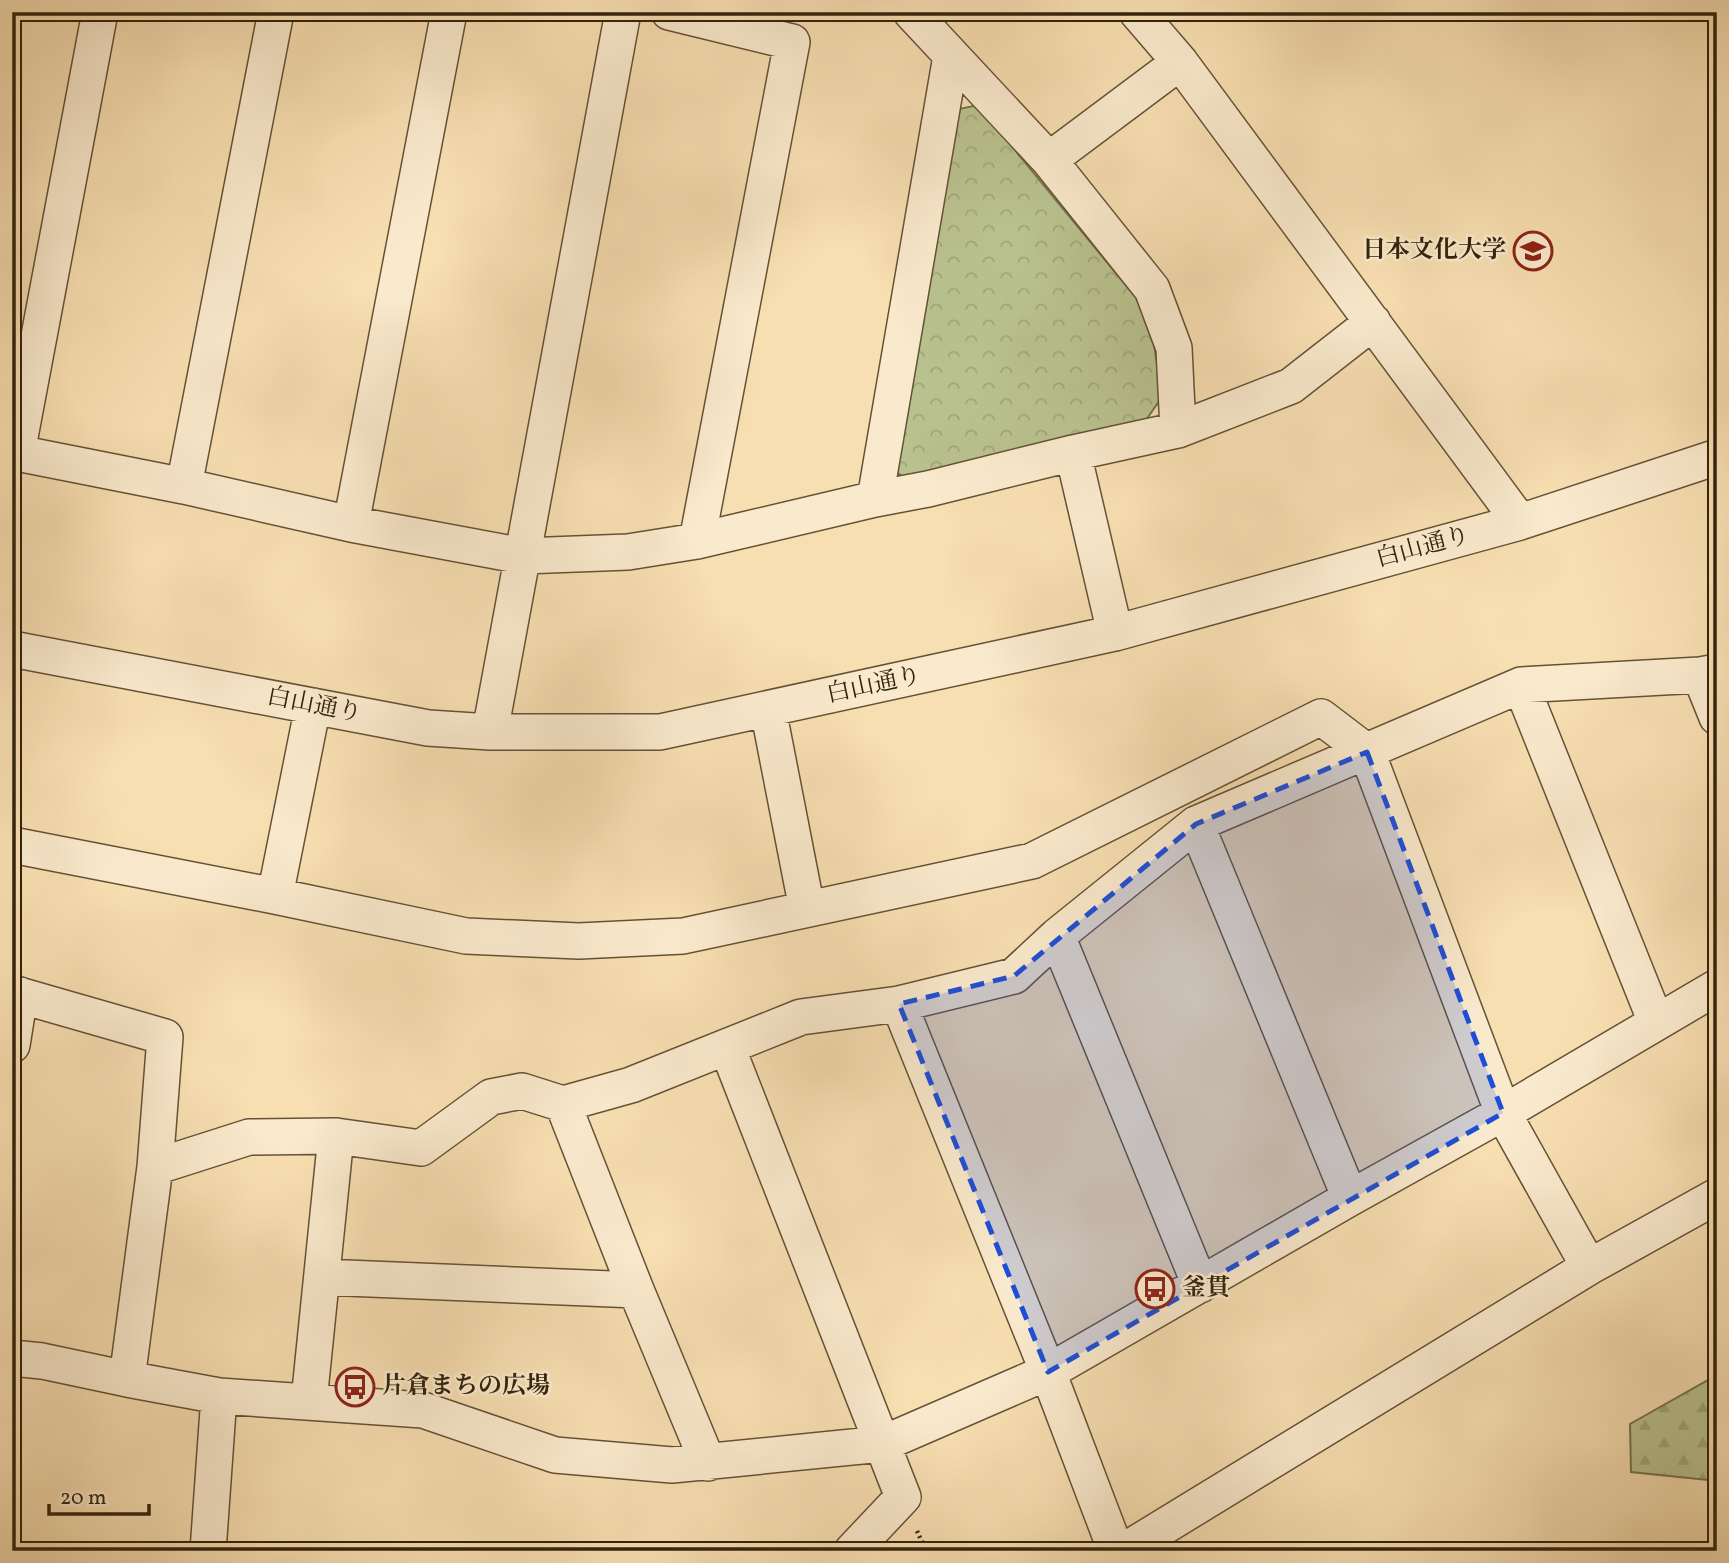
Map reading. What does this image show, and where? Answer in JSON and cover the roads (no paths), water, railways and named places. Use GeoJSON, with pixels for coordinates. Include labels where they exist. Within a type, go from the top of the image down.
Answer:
{"type":"FeatureCollection","features":[{"type":"Feature","properties":{"kind":"street"},"geometry":{"type":"LineString","coordinates":[[100,12],[14,452],[184,486],[351,524],[523,556],[628,552],[697,541],[1178,430],[1291,386],[1373,322]]}},
{"type":"Feature","properties":{"kind":"street"},"geometry":{"type":"LineString","coordinates":[[184,486],[276,12]]}},
{"type":"Feature","properties":{"kind":"street"},"geometry":{"type":"LineString","coordinates":[[351,524],[449,12]]}},
{"type":"Feature","properties":{"kind":"street"},"geometry":{"type":"LineString","coordinates":[[490,732],[623,12]]}},
{"type":"Feature","properties":{"kind":"street"},"geometry":{"type":"LineString","coordinates":[[669,12],[792,42],[697,541]]}},
{"type":"Feature","properties":{"kind":"street"},"geometry":{"type":"LineString","coordinates":[[911,12],[1049,160],[1152,289],[1174,348],[1178,430]]}},
{"type":"Feature","properties":{"kind":"street"},"geometry":{"type":"LineString","coordinates":[[1137,12],[1181,62],[1520,522]]}},
{"type":"Feature","properties":{"kind":"street"},"geometry":{"type":"LineString","coordinates":[[875,499],[951,57]]}},
{"type":"Feature","properties":{"kind":"street"},"geometry":{"type":"LineString","coordinates":[[1049,160],[1181,62]]}},
{"type":"Feature","properties":{"kind":"street"},"geometry":{"type":"LineString","coordinates":[[1073,453],[1115,633]]}},
{"type":"Feature","properties":{"kind":"street","name":"白山通り"},"geometry":{"type":"LineString","coordinates":[[12,649],[428,728],[490,732],[660,732],[1115,633],[1520,522],[1717,457]]}},
{"type":"Feature","properties":{"kind":"street"},"geometry":{"type":"LineString","coordinates":[[155,1167],[249,1137],[335,1136],[421,1148],[491,1097],[522,1091],[563,1104],[631,1085],[801,1017],[900,1004],[1014,976],[1057,936],[1196,824],[1521,685],[1708,674],[1717,718]]}},
{"type":"Feature","properties":{"kind":"street"},"geometry":{"type":"LineString","coordinates":[[1521,685],[1656,1022]]}},
{"type":"Feature","properties":{"kind":"street"},"geometry":{"type":"LineString","coordinates":[[275,896],[313,706]]}},
{"type":"Feature","properties":{"kind":"street"},"geometry":{"type":"LineString","coordinates":[[768,709],[807,909]]}},
{"type":"Feature","properties":{"kind":"street"},"geometry":{"type":"LineString","coordinates":[[12,845],[466,936],[579,941],[683,936],[1032,861],[1321,718],[1367,751],[1503,1113],[1589,1267]]}},
{"type":"Feature","properties":{"kind":"street"},"geometry":{"type":"LineString","coordinates":[[1196,824],[1350,1198]]}},
{"type":"Feature","properties":{"kind":"street"},"geometry":{"type":"LineString","coordinates":[[1057,936],[1200,1284]]}},
{"type":"Feature","properties":{"kind":"street"},"geometry":{"type":"LineString","coordinates":[[12,1358],[42,1361],[219,1396],[423,1410],[555,1455],[672,1465],[882,1444],[1048,1372],[1503,1113],[1717,987]]}},
{"type":"Feature","properties":{"kind":"street"},"geometry":{"type":"LineString","coordinates":[[12,1045],[16,994],[165,1037],[155,1167],[127,1379]]}},
{"type":"Feature","properties":{"kind":"street"},"geometry":{"type":"LineString","coordinates":[[900,1004],[1048,1372],[1116,1551]]}},
{"type":"Feature","properties":{"kind":"street"},"geometry":{"type":"LineString","coordinates":[[727,1047],[903,1497],[852,1551]]}},
{"type":"Feature","properties":{"kind":"street"},"geometry":{"type":"LineString","coordinates":[[563,1104],[708,1463]]}},
{"type":"Feature","properties":{"kind":"street"},"geometry":{"type":"LineString","coordinates":[[309,1401],[335,1136]]}},
{"type":"Feature","properties":{"kind":"street"},"geometry":{"type":"LineString","coordinates":[[1124,1551],[1589,1267],[1717,1196]]}},
{"type":"Feature","properties":{"kind":"street"},"geometry":{"type":"LineString","coordinates":[[322,1276],[636,1290]]}},
{"type":"Feature","properties":{"kind":"street"},"geometry":{"type":"LineString","coordinates":[[208,1551],[219,1396]]}},
{"type":"Feature","properties":{"kind":"place","name":"日本文化大学"},"geometry":{"type":"Point","coordinates":[1533,251]}},
{"type":"Feature","properties":{"kind":"place","name":"釜貫"},"geometry":{"type":"Point","coordinates":[1155,1289]}},
{"type":"Feature","properties":{"kind":"place","name":"片倉まちの広場"},"geometry":{"type":"Point","coordinates":[355,1387]}}]}
